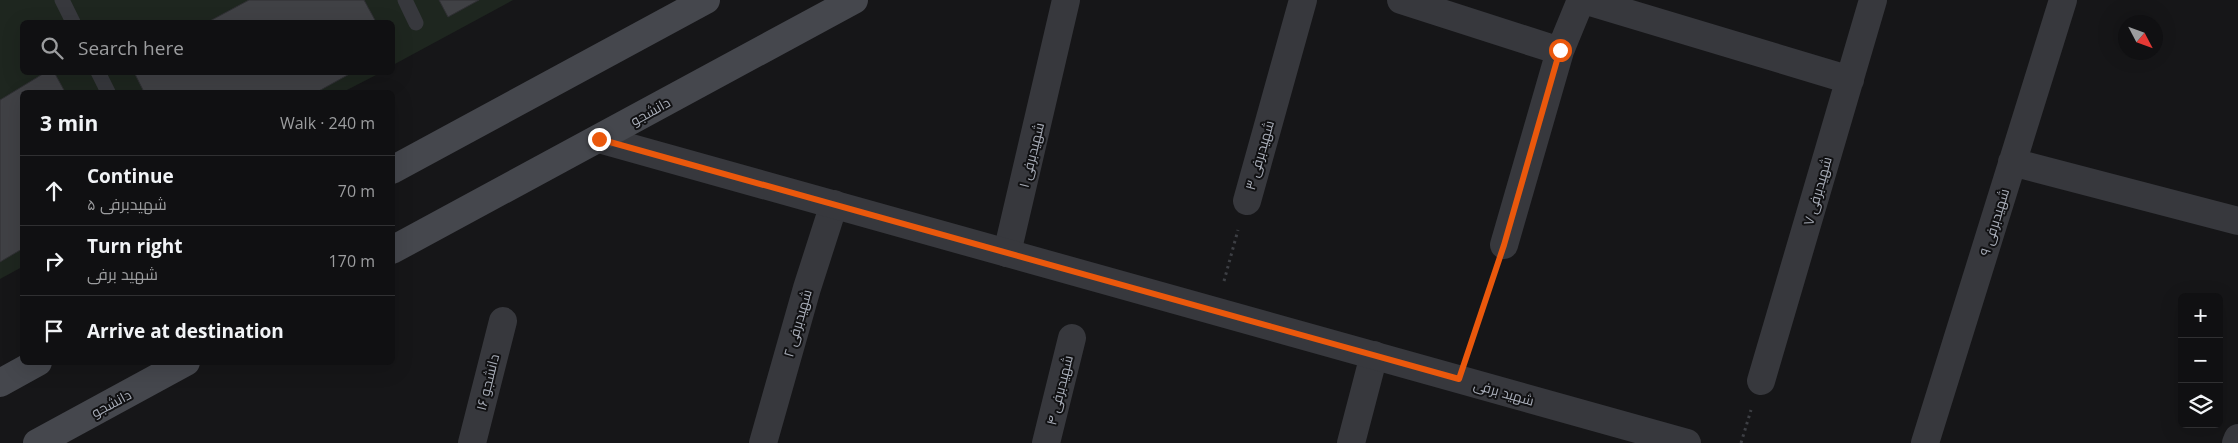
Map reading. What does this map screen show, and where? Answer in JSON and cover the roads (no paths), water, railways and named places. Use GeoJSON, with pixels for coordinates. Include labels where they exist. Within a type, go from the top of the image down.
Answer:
{"type":"FeatureCollection","features":[{"type":"Feature","properties":{"kind":"main road"},"geometry":{"type":"LineString","coordinates":[[395,168],[706,0]]}},
{"type":"Feature","properties":{"kind":"main road","name":"دانشجو"},"geometry":{"type":"LineString","coordinates":[[395,248],[854,0]]}},
{"type":"Feature","properties":{"kind":"main road"},"geometry":{"type":"LineString","coordinates":[[0,383],[33,365]]}},
{"type":"Feature","properties":{"kind":"main road","name":"دانشجو"},"geometry":{"type":"LineString","coordinates":[[37,443],[180,365]]}},
{"type":"Feature","properties":{"kind":"street","name":"شهیدبرفی ۱"},"geometry":{"type":"LineString","coordinates":[[1007,253],[1066,0]]}},
{"type":"Feature","properties":{"kind":"street","name":"شهیدبرفی ۳"},"geometry":{"type":"LineString","coordinates":[[1246,201],[1303,0]]}},
{"type":"Feature","properties":{"kind":"street"},"geometry":{"type":"LineString","coordinates":[[1401,0],[1560,50]]}},
{"type":"Feature","properties":{"kind":"street"},"geometry":{"type":"LineString","coordinates":[[1504,245],[1560,50],[1583,0],[1850,80]]}},
{"type":"Feature","properties":{"kind":"street","name":"شهیدبرفی ۷"},"geometry":{"type":"LineString","coordinates":[[1761,381],[1873,0]]}},
{"type":"Feature","properties":{"kind":"street","name":"شهیدبرفی ۹"},"geometry":{"type":"LineString","coordinates":[[1925,443],[2063,0]]}},
{"type":"Feature","properties":{"kind":"street","name":"شهید برفی"},"geometry":{"type":"LineString","coordinates":[[599,139],[1459,379],[1631,435],[1687,443]]}},
{"type":"Feature","properties":{"kind":"street"},"geometry":{"type":"LineString","coordinates":[[2012,162],[2238,221]]}},
{"type":"Feature","properties":{"kind":"street","name":"شهیدبرفی ۲"},"geometry":{"type":"LineString","coordinates":[[763,443],[834,204]]}},
{"type":"Feature","properties":{"kind":"street","name":"دانشجو ۱۶"},"geometry":{"type":"LineString","coordinates":[[472,443],[503,321]]}},
{"type":"Feature","properties":{"kind":"street","name":"شهیدبرفی ۴"},"geometry":{"type":"LineString","coordinates":[[1046,443],[1072,338]]}},
{"type":"Feature","properties":{"kind":"street"},"geometry":{"type":"LineString","coordinates":[[1351,443],[1374,355]]}},
{"type":"Feature","properties":{"kind":"street"},"geometry":{"type":"LineString","coordinates":[[2236,443],[2238,438]]}},
{"type":"Feature","properties":{"kind":"lane"},"geometry":{"type":"LineString","coordinates":[[62,0],[72,20]]}},
{"type":"Feature","properties":{"kind":"lane"},"geometry":{"type":"LineString","coordinates":[[405,0],[416,23]]}},
{"type":"Feature","properties":{"kind":"lane"},"geometry":{"type":"LineString","coordinates":[[100,75],[107,90]]}}]}
